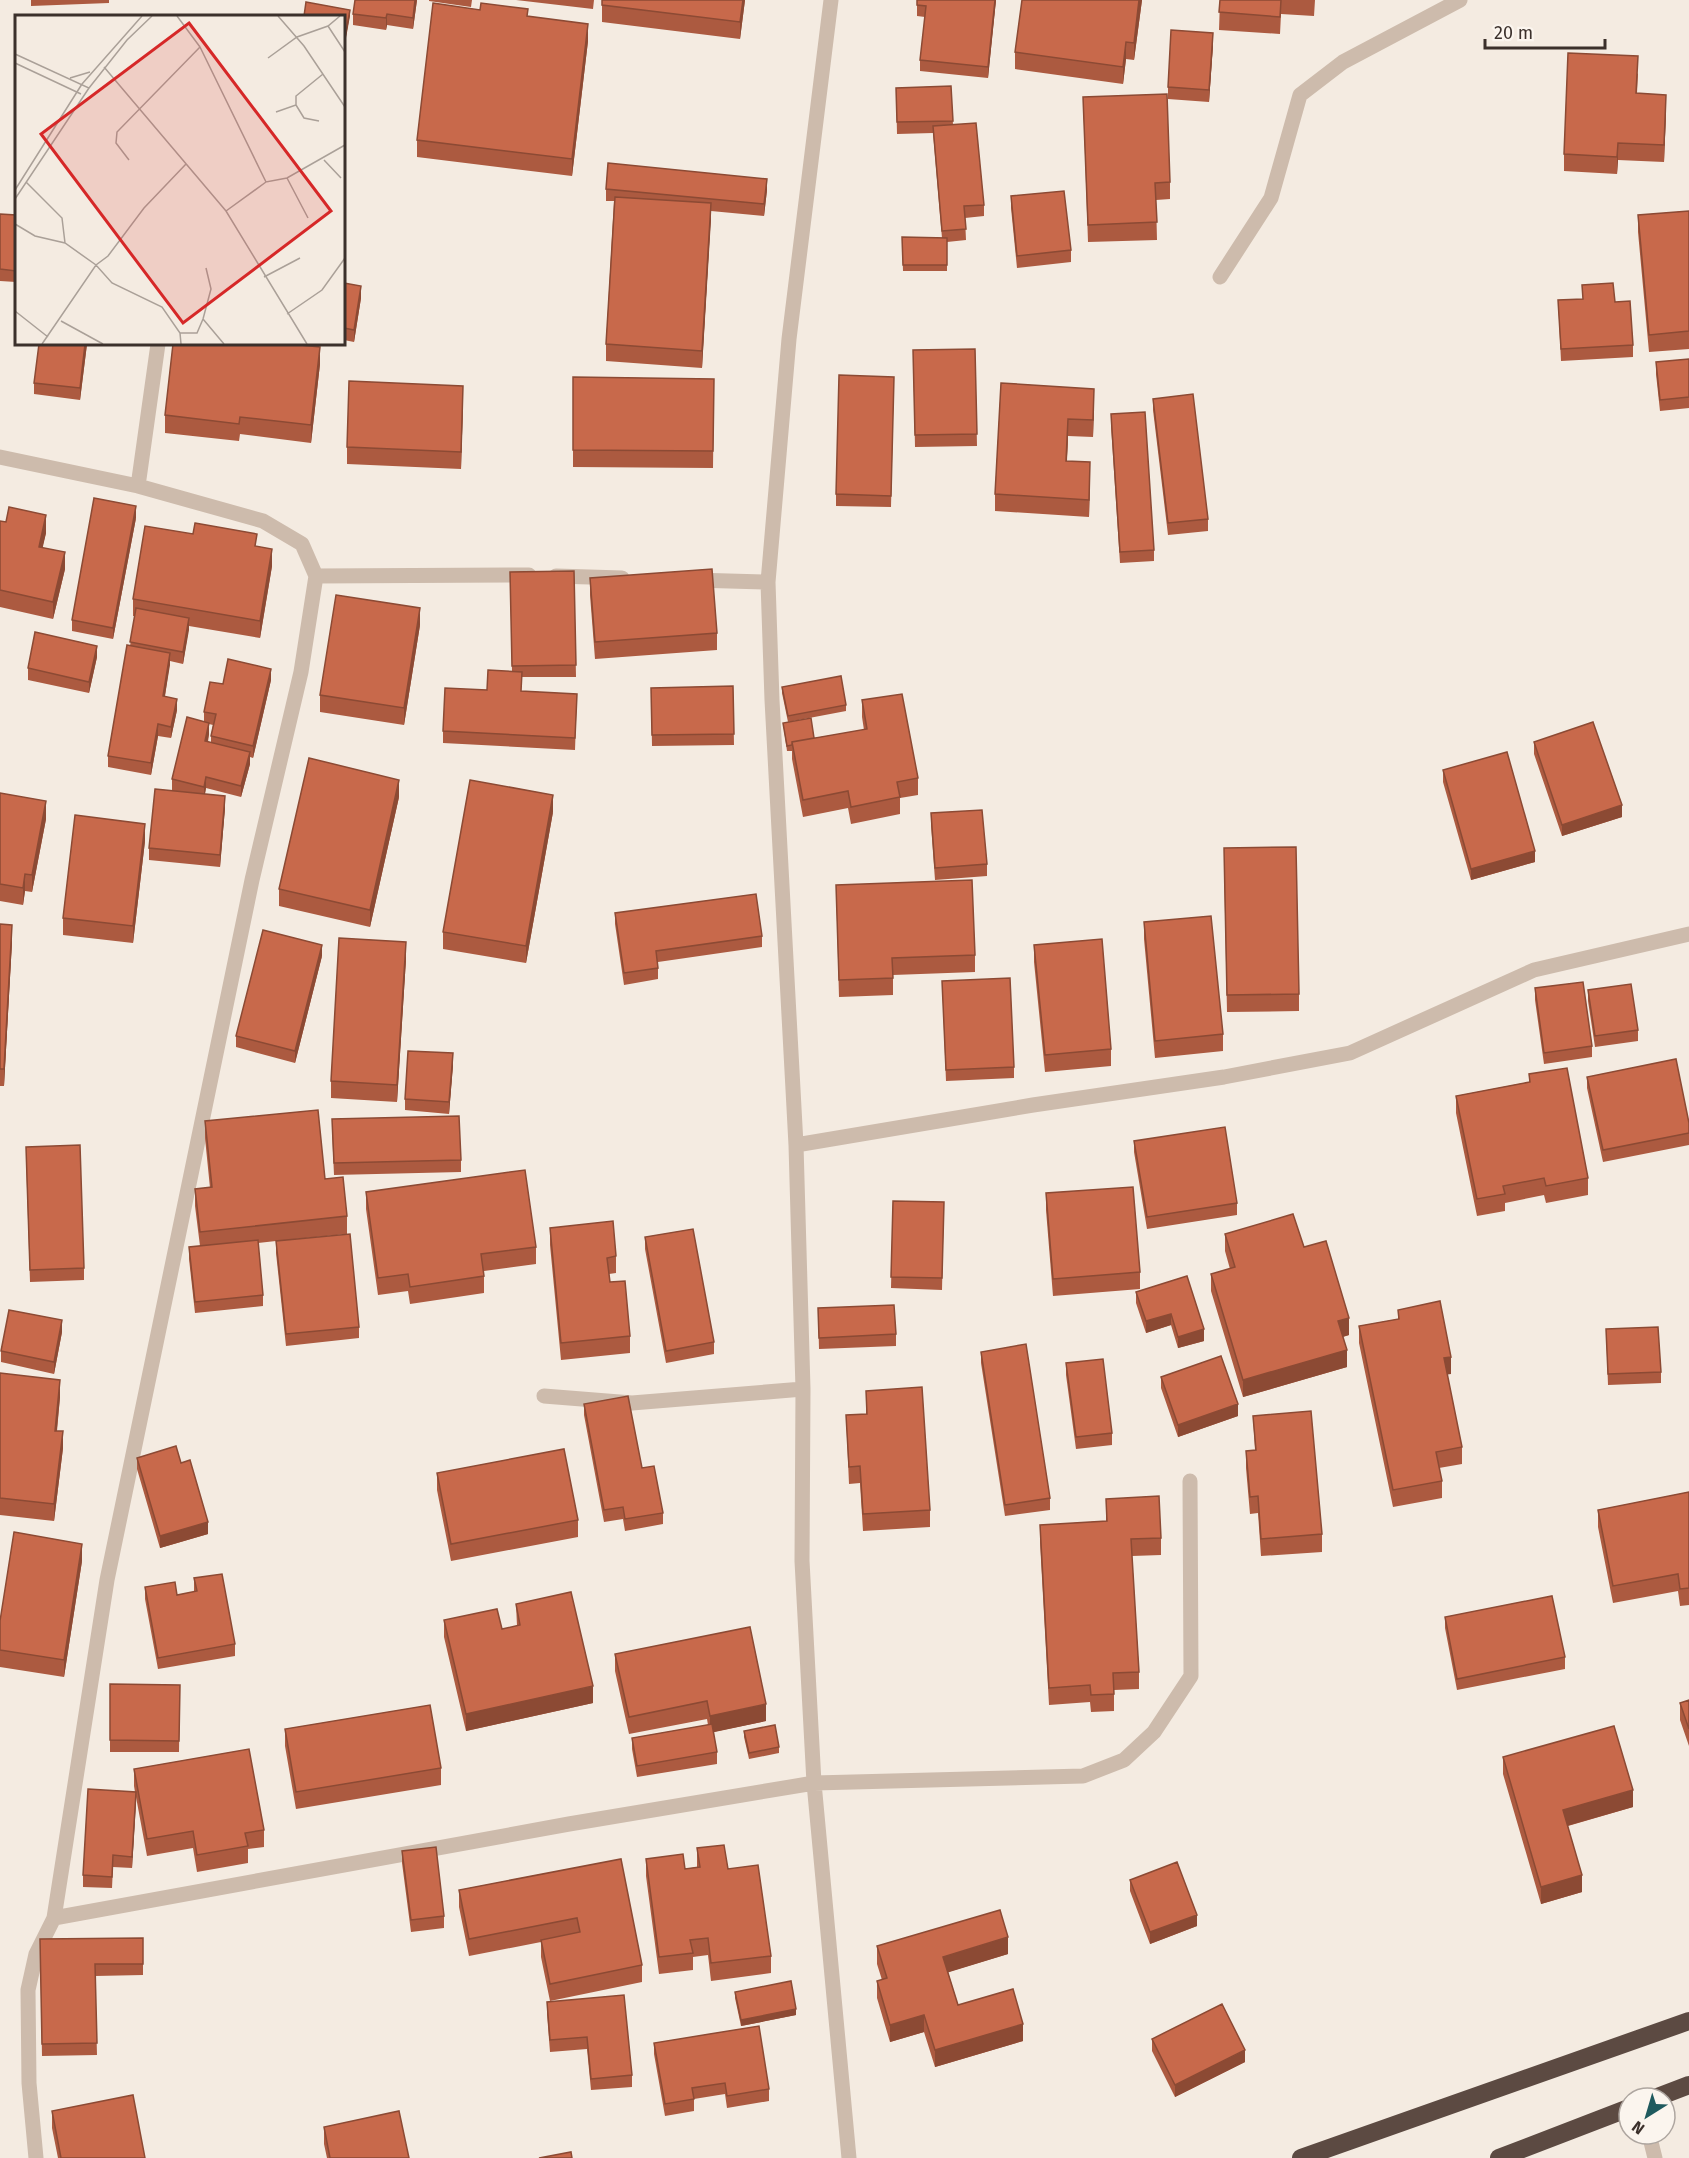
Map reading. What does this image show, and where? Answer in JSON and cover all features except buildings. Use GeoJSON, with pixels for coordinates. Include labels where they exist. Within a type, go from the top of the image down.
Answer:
{"type":"FeatureCollection","features":[{"type":"Feature","properties":{"kind":"highway"},"geometry":{"type":"LineString","coordinates":[[1301,2158],[1689,2021]]}},
{"type":"Feature","properties":{"kind":"highway"},"geometry":{"type":"LineString","coordinates":[[1499,2158],[1617,2113]]}},
{"type":"Feature","properties":{"kind":"street"},"geometry":{"type":"LineString","coordinates":[[831,0],[789,339],[768,582],[772,700],[796,1145],[803,1389],[802,1561],[814,1782],[849,2158]]}},
{"type":"Feature","properties":{"kind":"street"},"geometry":{"type":"LineString","coordinates":[[1220,277],[1271,198],[1300,95],[1343,62],[1460,0]]}},
{"type":"Feature","properties":{"kind":"street"},"geometry":{"type":"LineString","coordinates":[[138,486],[158,345]]}},
{"type":"Feature","properties":{"kind":"street"},"geometry":{"type":"LineString","coordinates":[[0,457],[138,486],[263,521],[302,544],[316,576],[301,672],[252,880],[107,1580],[54,1918],[36,1954],[28,1990],[29,2083],[36,2158]]}},
{"type":"Feature","properties":{"kind":"street"},"geometry":{"type":"LineString","coordinates":[[316,576],[532,575],[638,578]]}},
{"type":"Feature","properties":{"kind":"street"},"geometry":{"type":"LineString","coordinates":[[674,579],[768,582]]}},
{"type":"Feature","properties":{"kind":"street"},"geometry":{"type":"LineString","coordinates":[[796,1145],[1033,1105],[1224,1077],[1350,1053],[1534,970],[1689,934]]}},
{"type":"Feature","properties":{"kind":"street"},"geometry":{"type":"LineString","coordinates":[[544,1396],[632,1403],[803,1389]]}},
{"type":"Feature","properties":{"kind":"street"},"geometry":{"type":"LineString","coordinates":[[54,1918],[569,1824],[814,1782],[1083,1776],[1124,1760],[1154,1732],[1191,1676],[1190,1481]]}}]}
